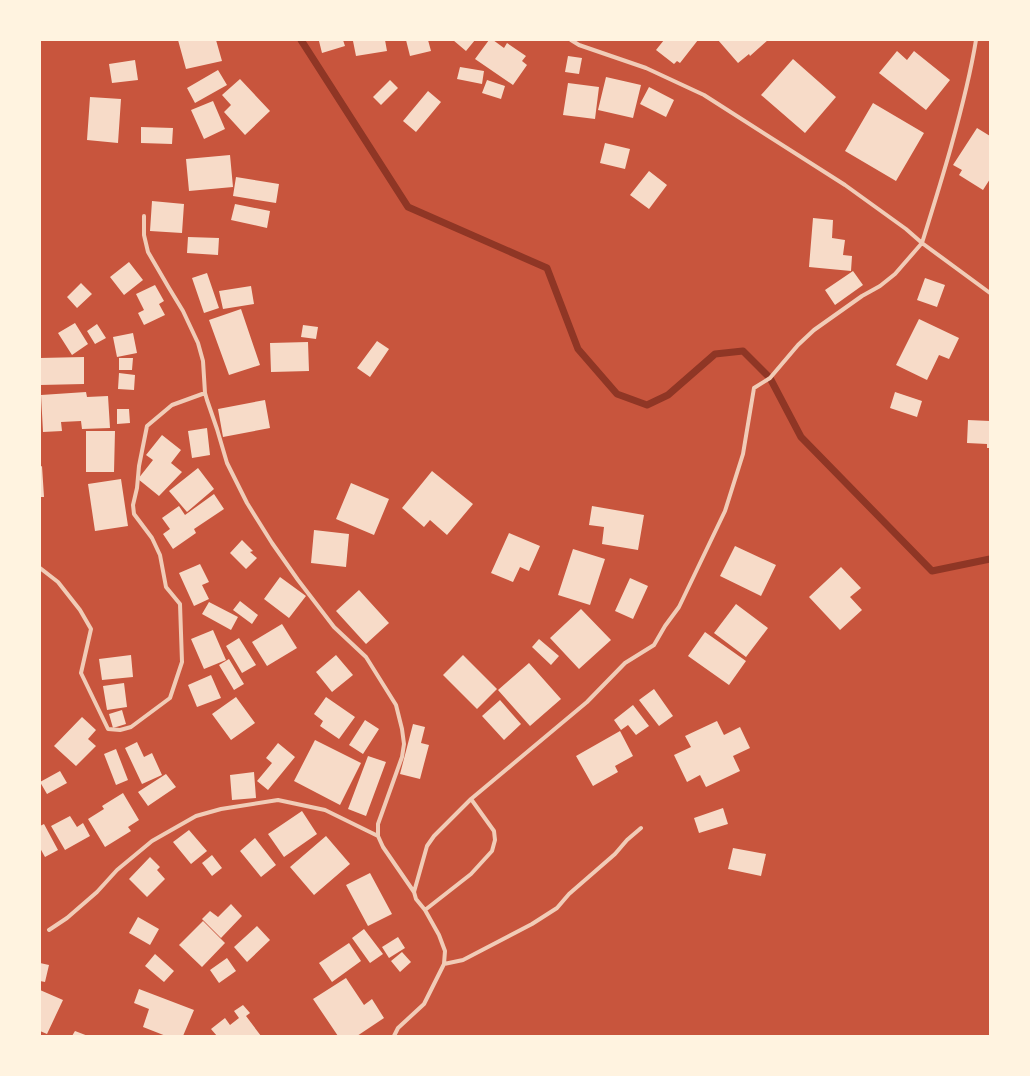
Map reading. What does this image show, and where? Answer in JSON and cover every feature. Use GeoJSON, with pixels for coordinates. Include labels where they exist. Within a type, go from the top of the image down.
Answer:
{"type":"FeatureCollection","features":[{"type":"Feature","properties":{"kind":"street"},"geometry":{"type":"LineString","coordinates":[[571,40],[579,45],[646,68],[704,95],[844,185],[990,293]]}},
{"type":"Feature","properties":{"kind":"street"},"geometry":{"type":"LineString","coordinates":[[414,892],[427,846],[434,836],[471,799],[587,702],[625,664],[654,645],[665,626],[679,607],[725,511],[744,454],[754,388],[770,378],[798,345],[814,330],[862,296],[880,286],[895,274],[922,243],[934,207],[963,103],[972,67],[976,40]]}},
{"type":"Feature","properties":{"kind":"street"},"geometry":{"type":"LineString","coordinates":[[144,216],[144,235],[148,252],[183,311],[198,343],[203,361],[205,393],[227,463],[247,503],[272,543],[298,580],[334,627],[366,657],[396,705],[404,744],[402,756],[378,824],[378,836],[391,860],[414,892],[416,899],[425,910],[439,935],[445,951],[444,964],[424,1004],[398,1028],[394,1036]]}},
{"type":"Feature","properties":{"kind":"street"},"geometry":{"type":"LineString","coordinates":[[40,568],[58,582],[80,610],[91,629],[81,673],[108,729],[120,730],[131,727],[170,698],[182,662],[180,604],[166,587],[160,555],[152,538],[134,514],[133,505],[147,426],[172,405],[205,393]]}},
{"type":"Feature","properties":{"kind":"street"},"geometry":{"type":"LineString","coordinates":[[425,910],[471,874],[492,852],[495,840],[494,831],[471,799]]}},
{"type":"Feature","properties":{"kind":"street"},"geometry":{"type":"LineString","coordinates":[[49,930],[67,918],[97,892],[117,870],[152,841],[196,816],[221,809],[278,800],[325,810],[378,836]]}},
{"type":"Feature","properties":{"kind":"street"},"geometry":{"type":"LineString","coordinates":[[444,964],[463,960],[532,924],[557,908],[569,894],[615,854],[627,840],[641,828]]}},
{"type":"Feature","properties":{"kind":"building"},"geometry":{"type":"Polygon","coordinates":[[[178,40],[216,40],[222,61],[186,69],[178,40]]]}},
{"type":"Feature","properties":{"kind":"building"},"geometry":{"type":"Polygon","coordinates":[[[343,40],[345,46],[322,53],[319,41],[343,40]]]}},
{"type":"Feature","properties":{"kind":"building"},"geometry":{"type":"Polygon","coordinates":[[[385,40],[387,51],[356,56],[353,41],[385,40]]]}},
{"type":"Feature","properties":{"kind":"building"},"geometry":{"type":"Polygon","coordinates":[[[406,40],[428,40],[431,51],[410,56],[406,40]]]}},
{"type":"Feature","properties":{"kind":"building"},"geometry":{"type":"Polygon","coordinates":[[[453,40],[475,40],[466,51],[453,40]]]}},
{"type":"Feature","properties":{"kind":"building"},"geometry":{"type":"Polygon","coordinates":[[[489,40],[493,40],[504,48],[507,43],[526,56],[522,61],[527,65],[513,85],[475,59],[489,40]]]}},
{"type":"Feature","properties":{"kind":"building"},"geometry":{"type":"Polygon","coordinates":[[[664,40],[698,40],[680,63],[677,61],[674,64],[656,50],[664,40]]]}},
{"type":"Feature","properties":{"kind":"building"},"geometry":{"type":"Polygon","coordinates":[[[718,40],[768,40],[750,56],[749,54],[738,63],[718,40]]]}},
{"type":"Feature","properties":{"kind":"building"},"geometry":{"type":"Polygon","coordinates":[[[897,51],[907,60],[914,51],[950,80],[926,110],[879,73],[897,51]]]}},
{"type":"Feature","properties":{"kind":"building"},"geometry":{"type":"Polygon","coordinates":[[[568,56],[582,58],[579,74],[565,72],[568,56]]]}},
{"type":"Feature","properties":{"kind":"building"},"geometry":{"type":"Polygon","coordinates":[[[793,59],[836,97],[805,133],[761,95],[793,59]]]}},
{"type":"Feature","properties":{"kind":"building"},"geometry":{"type":"Polygon","coordinates":[[[135,60],[138,80],[112,83],[109,64],[135,60]]]}},
{"type":"Feature","properties":{"kind":"building"},"geometry":{"type":"Polygon","coordinates":[[[460,67],[484,71],[482,84],[457,79],[460,67]]]}},
{"type":"Feature","properties":{"kind":"building"},"geometry":{"type":"Polygon","coordinates":[[[218,70],[227,85],[195,103],[187,88],[218,70]]]}},
{"type":"Feature","properties":{"kind":"building"},"geometry":{"type":"Polygon","coordinates":[[[606,77],[641,85],[633,118],[598,110],[606,77]]]}},
{"type":"Feature","properties":{"kind":"building"},"geometry":{"type":"Polygon","coordinates":[[[240,79],[270,111],[245,135],[224,112],[231,105],[222,95],[240,79]]]}},
{"type":"Feature","properties":{"kind":"building"},"geometry":{"type":"Polygon","coordinates":[[[390,80],[398,88],[381,105],[373,97],[390,80]]]}},
{"type":"Feature","properties":{"kind":"building"},"geometry":{"type":"Polygon","coordinates":[[[487,80],[505,86],[501,99],[482,93],[487,80]]]}},
{"type":"Feature","properties":{"kind":"building"},"geometry":{"type":"Polygon","coordinates":[[[568,83],[599,87],[595,119],[563,115],[568,83]]]}},
{"type":"Feature","properties":{"kind":"building"},"geometry":{"type":"Polygon","coordinates":[[[649,87],[674,100],[666,117],[640,104],[649,87]]]}},
{"type":"Feature","properties":{"kind":"building"},"geometry":{"type":"Polygon","coordinates":[[[428,91],[441,102],[416,132],[403,121],[428,91]]]}},
{"type":"Feature","properties":{"kind":"building"},"geometry":{"type":"Polygon","coordinates":[[[90,97],[121,99],[118,143],[87,140],[90,97]]]}},
{"type":"Feature","properties":{"kind":"building"},"geometry":{"type":"Polygon","coordinates":[[[213,101],[225,129],[204,139],[191,110],[213,101]]]}},
{"type":"Feature","properties":{"kind":"building"},"geometry":{"type":"Polygon","coordinates":[[[873,103],[924,133],[896,181],[845,151],[873,103]]]}},
{"type":"Feature","properties":{"kind":"building"},"geometry":{"type":"Polygon","coordinates":[[[141,127],[173,128],[172,144],[141,143],[141,127]]]}},
{"type":"Feature","properties":{"kind":"building"},"geometry":{"type":"Polygon","coordinates":[[[977,128],[990,136],[990,179],[983,190],[959,175],[962,170],[953,165],[977,128]]]}},
{"type":"Feature","properties":{"kind":"building"},"geometry":{"type":"Polygon","coordinates":[[[605,143],[630,149],[625,169],[600,163],[605,143]]]}},
{"type":"Feature","properties":{"kind":"building"},"geometry":{"type":"Polygon","coordinates":[[[230,155],[233,187],[189,191],[186,159],[230,155]]]}},
{"type":"Feature","properties":{"kind":"building"},"geometry":{"type":"Polygon","coordinates":[[[649,171],[667,185],[649,209],[630,195],[649,171]]]}},
{"type":"Feature","properties":{"kind":"building"},"geometry":{"type":"Polygon","coordinates":[[[236,177],[279,184],[276,203],[233,196],[236,177]]]}},
{"type":"Feature","properties":{"kind":"building"},"geometry":{"type":"Polygon","coordinates":[[[152,201],[184,204],[182,233],[150,231],[152,201]]]}},
{"type":"Feature","properties":{"kind":"building"},"geometry":{"type":"Polygon","coordinates":[[[235,204],[270,211],[267,228],[231,220],[235,204]]]}},
{"type":"Feature","properties":{"kind":"building"},"geometry":{"type":"Polygon","coordinates":[[[813,218],[833,220],[832,238],[845,240],[843,255],[852,256],[851,271],[809,267],[813,218]]]}},
{"type":"Feature","properties":{"kind":"building"},"geometry":{"type":"Polygon","coordinates":[[[188,237],[219,238],[218,255],[187,253],[188,237]]]}},
{"type":"Feature","properties":{"kind":"building"},"geometry":{"type":"Polygon","coordinates":[[[129,262],[143,280],[124,295],[110,277],[129,262]]]}},
{"type":"Feature","properties":{"kind":"building"},"geometry":{"type":"Polygon","coordinates":[[[853,271],[863,285],[835,305],[825,290],[853,271]]]}},
{"type":"Feature","properties":{"kind":"building"},"geometry":{"type":"Polygon","coordinates":[[[207,273],[219,308],[204,313],[192,278],[207,273]]]}},
{"type":"Feature","properties":{"kind":"building"},"geometry":{"type":"Polygon","coordinates":[[[925,278],[945,285],[937,307],[917,300],[925,278]]]}},
{"type":"Feature","properties":{"kind":"building"},"geometry":{"type":"Polygon","coordinates":[[[81,283],[92,294],[77,308],[67,297],[81,283]]]}},
{"type":"Feature","properties":{"kind":"building"},"geometry":{"type":"Polygon","coordinates":[[[155,285],[164,301],[159,304],[165,315],[144,325],[138,313],[144,310],[136,294],[155,285]]]}},
{"type":"Feature","properties":{"kind":"building"},"geometry":{"type":"Polygon","coordinates":[[[251,286],[254,304],[223,309],[219,291],[251,286]]]}},
{"type":"Feature","properties":{"kind":"building"},"geometry":{"type":"Polygon","coordinates":[[[241,309],[260,365],[229,375],[209,320],[241,309]]]}},
{"type":"Feature","properties":{"kind":"building"},"geometry":{"type":"Polygon","coordinates":[[[919,319],[959,338],[949,359],[939,355],[927,380],[896,365],[919,319]]]}},
{"type":"Feature","properties":{"kind":"building"},"geometry":{"type":"Polygon","coordinates":[[[75,323],[88,344],[72,355],[58,333],[75,323]]]}},
{"type":"Feature","properties":{"kind":"building"},"geometry":{"type":"Polygon","coordinates":[[[97,324],[106,338],[95,344],[87,331],[97,324]]]}},
{"type":"Feature","properties":{"kind":"building"},"geometry":{"type":"Polygon","coordinates":[[[303,325],[318,327],[316,339],[301,337],[303,325]]]}},
{"type":"Feature","properties":{"kind":"building"},"geometry":{"type":"Polygon","coordinates":[[[133,333],[137,353],[117,357],[113,337],[133,333]]]}},
{"type":"Feature","properties":{"kind":"building"},"geometry":{"type":"Polygon","coordinates":[[[377,341],[389,349],[370,377],[357,368],[377,341]]]}},
{"type":"Feature","properties":{"kind":"building"},"geometry":{"type":"Polygon","coordinates":[[[308,342],[309,371],[271,372],[270,343],[308,342]]]}},
{"type":"Feature","properties":{"kind":"building"},"geometry":{"type":"Polygon","coordinates":[[[84,357],[84,384],[40,385],[40,358],[84,357]]]}},
{"type":"Feature","properties":{"kind":"building"},"geometry":{"type":"Polygon","coordinates":[[[119,358],[133,358],[132,370],[119,370],[119,358]]]}},
{"type":"Feature","properties":{"kind":"building"},"geometry":{"type":"Polygon","coordinates":[[[119,373],[135,375],[134,390],[118,389],[119,373]]]}},
{"type":"Feature","properties":{"kind":"building"},"geometry":{"type":"Polygon","coordinates":[[[86,392],[87,397],[108,396],[110,428],[82,429],[81,421],[61,422],[62,431],[43,432],[41,395],[86,392]]]}},
{"type":"Feature","properties":{"kind":"building"},"geometry":{"type":"Polygon","coordinates":[[[895,392],[922,401],[917,417],[890,408],[895,392]]]}},
{"type":"Feature","properties":{"kind":"building"},"geometry":{"type":"Polygon","coordinates":[[[265,400],[270,428],[223,437],[218,409],[265,400]]]}},
{"type":"Feature","properties":{"kind":"building"},"geometry":{"type":"Polygon","coordinates":[[[117,409],[129,409],[130,423],[117,424],[117,409]]]}},
{"type":"Feature","properties":{"kind":"building"},"geometry":{"type":"Polygon","coordinates":[[[968,420],[990,421],[990,448],[987,448],[987,444],[967,443],[968,420]]]}},
{"type":"Feature","properties":{"kind":"building"},"geometry":{"type":"Polygon","coordinates":[[[207,428],[210,455],[192,458],[188,431],[207,428]]]}},
{"type":"Feature","properties":{"kind":"building"},"geometry":{"type":"Polygon","coordinates":[[[86,431],[115,431],[114,472],[86,472],[86,431]]]}},
{"type":"Feature","properties":{"kind":"building"},"geometry":{"type":"Polygon","coordinates":[[[162,435],[181,450],[171,463],[182,472],[159,496],[138,479],[153,460],[146,455],[162,435]]]}},
{"type":"Feature","properties":{"kind":"building"},"geometry":{"type":"Polygon","coordinates":[[[42,466],[44,497],[40,497],[40,467],[42,466]]]}},
{"type":"Feature","properties":{"kind":"building"},"geometry":{"type":"Polygon","coordinates":[[[198,468],[214,489],[187,512],[169,491],[198,468]]]}},
{"type":"Feature","properties":{"kind":"building"},"geometry":{"type":"Polygon","coordinates":[[[432,471],[473,504],[447,535],[430,520],[424,527],[402,508],[432,471]]]}},
{"type":"Feature","properties":{"kind":"building"},"geometry":{"type":"Polygon","coordinates":[[[121,479],[128,526],[95,531],[88,484],[121,479]]]}},
{"type":"Feature","properties":{"kind":"building"},"geometry":{"type":"Polygon","coordinates":[[[351,483],[389,499],[374,535],[336,519],[351,483]]]}},
{"type":"Feature","properties":{"kind":"building"},"geometry":{"type":"Polygon","coordinates":[[[214,494],[224,509],[194,529],[196,533],[173,549],[163,534],[170,529],[162,518],[179,506],[185,515],[214,494]]]}},
{"type":"Feature","properties":{"kind":"building"},"geometry":{"type":"Polygon","coordinates":[[[592,506],[644,515],[638,550],[602,544],[604,527],[589,525],[592,506]]]}},
{"type":"Feature","properties":{"kind":"building"},"geometry":{"type":"Polygon","coordinates":[[[314,530],[349,534],[346,567],[311,563],[314,530]]]}},
{"type":"Feature","properties":{"kind":"building"},"geometry":{"type":"Polygon","coordinates":[[[509,533],[540,546],[529,571],[520,567],[513,582],[491,573],[509,533]]]}},
{"type":"Feature","properties":{"kind":"building"},"geometry":{"type":"Polygon","coordinates":[[[242,540],[253,551],[250,552],[257,558],[246,569],[230,553],[242,540]]]}},
{"type":"Feature","properties":{"kind":"building"},"geometry":{"type":"Polygon","coordinates":[[[735,546],[776,565],[761,596],[720,576],[735,546]]]}},
{"type":"Feature","properties":{"kind":"building"},"geometry":{"type":"Polygon","coordinates":[[[573,549],[605,559],[590,605],[558,595],[573,549]]]}},
{"type":"Feature","properties":{"kind":"building"},"geometry":{"type":"Polygon","coordinates":[[[200,564],[209,582],[202,585],[209,599],[194,606],[179,573],[200,564]]]}},
{"type":"Feature","properties":{"kind":"building"},"geometry":{"type":"Polygon","coordinates":[[[841,567],[861,588],[850,597],[862,610],[840,630],[809,597],[841,567]]]}},
{"type":"Feature","properties":{"kind":"building"},"geometry":{"type":"Polygon","coordinates":[[[280,577],[306,596],[289,618],[264,599],[280,577]]]}},
{"type":"Feature","properties":{"kind":"building"},"geometry":{"type":"Polygon","coordinates":[[[630,578],[648,586],[633,619],[615,611],[630,578]]]}},
{"type":"Feature","properties":{"kind":"building"},"geometry":{"type":"Polygon","coordinates":[[[359,590],[389,623],[366,644],[336,611],[359,590]]]}},
{"type":"Feature","properties":{"kind":"building"},"geometry":{"type":"Polygon","coordinates":[[[240,601],[258,615],[252,624],[233,610],[240,601]]]}},
{"type":"Feature","properties":{"kind":"building"},"geometry":{"type":"Polygon","coordinates":[[[209,602],[238,617],[231,630],[202,614],[209,602]]]}},
{"type":"Feature","properties":{"kind":"building"},"geometry":{"type":"Polygon","coordinates":[[[736,604],[768,628],[746,657],[714,633],[736,604]]]}},
{"type":"Feature","properties":{"kind":"building"},"geometry":{"type":"Polygon","coordinates":[[[581,609],[611,640],[579,669],[550,638],[581,609]]]}},
{"type":"Feature","properties":{"kind":"building"},"geometry":{"type":"Polygon","coordinates":[[[282,624],[297,648],[267,666],[252,642],[282,624]]]}},
{"type":"Feature","properties":{"kind":"building"},"geometry":{"type":"Polygon","coordinates":[[[213,630],[226,660],[204,669],[191,639],[213,630]]]}},
{"type":"Feature","properties":{"kind":"building"},"geometry":{"type":"Polygon","coordinates":[[[705,632],[746,661],[729,685],[688,656],[705,632]]]}},
{"type":"Feature","properties":{"kind":"building"},"geometry":{"type":"Polygon","coordinates":[[[239,638],[256,665],[242,673],[226,646],[239,638]]]}},
{"type":"Feature","properties":{"kind":"building"},"geometry":{"type":"Polygon","coordinates":[[[539,639],[559,656],[551,665],[532,647],[539,639]]]}},
{"type":"Feature","properties":{"kind":"building"},"geometry":{"type":"Polygon","coordinates":[[[131,655],[133,677],[102,680],[99,659],[131,655]]]}},
{"type":"Feature","properties":{"kind":"building"},"geometry":{"type":"Polygon","coordinates":[[[336,655],[353,675],[332,692],[316,672],[336,655]]]}},
{"type":"Feature","properties":{"kind":"building"},"geometry":{"type":"Polygon","coordinates":[[[463,655],[497,689],[477,709],[443,675],[463,655]]]}},
{"type":"Feature","properties":{"kind":"building"},"geometry":{"type":"Polygon","coordinates":[[[229,659],[244,684],[234,690],[219,665],[229,659]]]}},
{"type":"Feature","properties":{"kind":"building"},"geometry":{"type":"Polygon","coordinates":[[[529,663],[561,699],[530,726],[498,690],[529,663]]]}},
{"type":"Feature","properties":{"kind":"building"},"geometry":{"type":"Polygon","coordinates":[[[211,675],[221,698],[197,707],[188,685],[211,675]]]}},
{"type":"Feature","properties":{"kind":"building"},"geometry":{"type":"Polygon","coordinates":[[[124,683],[127,707],[107,710],[103,686],[124,683]]]}},
{"type":"Feature","properties":{"kind":"building"},"geometry":{"type":"Polygon","coordinates":[[[654,689],[673,716],[659,726],[639,700],[654,689]]]}},
{"type":"Feature","properties":{"kind":"building"},"geometry":{"type":"Polygon","coordinates":[[[236,697],[255,723],[231,740],[212,714],[236,697]]]}},
{"type":"Feature","properties":{"kind":"building"},"geometry":{"type":"Polygon","coordinates":[[[326,697],[355,717],[339,739],[320,726],[323,721],[314,714],[326,697]]]}},
{"type":"Feature","properties":{"kind":"building"},"geometry":{"type":"Polygon","coordinates":[[[500,700],[521,724],[504,740],[482,716],[500,700]]]}},
{"type":"Feature","properties":{"kind":"building"},"geometry":{"type":"Polygon","coordinates":[[[633,705],[649,726],[636,735],[628,725],[621,730],[614,720],[633,705]]]}},
{"type":"Feature","properties":{"kind":"building"},"geometry":{"type":"Polygon","coordinates":[[[122,710],[126,724],[113,728],[109,714],[122,710]]]}},
{"type":"Feature","properties":{"kind":"building"},"geometry":{"type":"Polygon","coordinates":[[[82,717],[96,730],[88,739],[96,746],[76,766],[54,746],[82,717]]]}},
{"type":"Feature","properties":{"kind":"building"},"geometry":{"type":"Polygon","coordinates":[[[365,720],[379,729],[363,754],[349,745],[365,720]]]}},
{"type":"Feature","properties":{"kind":"building"},"geometry":{"type":"Polygon","coordinates":[[[717,721],[724,735],[740,727],[750,748],[733,756],[740,771],[706,787],[700,775],[687,782],[674,755],[691,747],[685,736],[717,721]]]}},
{"type":"Feature","properties":{"kind":"building"},"geometry":{"type":"Polygon","coordinates":[[[413,724],[425,727],[421,743],[429,745],[420,779],[400,774],[413,724]]]}},
{"type":"Feature","properties":{"kind":"building"},"geometry":{"type":"Polygon","coordinates":[[[620,731],[633,756],[615,766],[618,772],[593,786],[576,756],[620,731]]]}},
{"type":"Feature","properties":{"kind":"building"},"geometry":{"type":"Polygon","coordinates":[[[315,740],[361,763],[340,805],[294,781],[315,740]]]}},
{"type":"Feature","properties":{"kind":"building"},"geometry":{"type":"Polygon","coordinates":[[[137,742],[144,757],[152,753],[162,775],[142,784],[125,748],[137,742]]]}},
{"type":"Feature","properties":{"kind":"building"},"geometry":{"type":"Polygon","coordinates":[[[278,743],[295,757],[268,790],[257,781],[272,763],[266,758],[278,743]]]}},
{"type":"Feature","properties":{"kind":"building"},"geometry":{"type":"Polygon","coordinates":[[[116,749],[128,780],[116,785],[104,754],[116,749]]]}},
{"type":"Feature","properties":{"kind":"building"},"geometry":{"type":"Polygon","coordinates":[[[368,756],[386,762],[366,816],[348,809],[368,756]]]}},
{"type":"Feature","properties":{"kind":"building"},"geometry":{"type":"Polygon","coordinates":[[[60,771],[67,783],[47,794],[40,782],[60,771]]]}},
{"type":"Feature","properties":{"kind":"building"},"geometry":{"type":"Polygon","coordinates":[[[254,772],[256,798],[232,800],[230,775],[254,772]]]}},
{"type":"Feature","properties":{"kind":"building"},"geometry":{"type":"Polygon","coordinates":[[[166,774],[176,787],[148,806],[138,792],[166,774]]]}},
{"type":"Feature","properties":{"kind":"building"},"geometry":{"type":"Polygon","coordinates":[[[123,793],[139,820],[128,827],[131,831],[105,847],[88,819],[104,809],[102,806],[123,793]]]}},
{"type":"Feature","properties":{"kind":"building"},"geometry":{"type":"Polygon","coordinates":[[[723,808],[728,824],[699,833],[694,818],[723,808]]]}},
{"type":"Feature","properties":{"kind":"building"},"geometry":{"type":"Polygon","coordinates":[[[302,811],[317,834],[284,857],[268,834],[302,811]]]}},
{"type":"Feature","properties":{"kind":"building"},"geometry":{"type":"Polygon","coordinates":[[[70,816],[77,827],[83,823],[90,836],[65,850],[51,826],[70,816]]]}},
{"type":"Feature","properties":{"kind":"building"},"geometry":{"type":"Polygon","coordinates":[[[44,824],[58,850],[45,857],[40,848],[40,826],[44,824]]]}},
{"type":"Feature","properties":{"kind":"building"},"geometry":{"type":"Polygon","coordinates":[[[189,830],[207,851],[191,864],[173,842],[189,830]]]}},
{"type":"Feature","properties":{"kind":"building"},"geometry":{"type":"Polygon","coordinates":[[[326,836],[350,864],[314,895],[290,867],[326,836]]]}},
{"type":"Feature","properties":{"kind":"building"},"geometry":{"type":"Polygon","coordinates":[[[255,838],[276,865],[261,877],[240,851],[255,838]]]}},
{"type":"Feature","properties":{"kind":"building"},"geometry":{"type":"Polygon","coordinates":[[[733,848],[766,854],[761,876],[728,869],[733,848]]]}},
{"type":"Feature","properties":{"kind":"building"},"geometry":{"type":"Polygon","coordinates":[[[212,855],[222,868],[212,876],[202,863],[212,855]]]}},
{"type":"Feature","properties":{"kind":"building"},"geometry":{"type":"Polygon","coordinates":[[[150,857],[160,867],[157,870],[165,879],[147,897],[129,879],[150,857]]]}},
{"type":"Feature","properties":{"kind":"building"},"geometry":{"type":"Polygon","coordinates":[[[370,873],[392,914],[368,926],[346,885],[370,873]]]}},
{"type":"Feature","properties":{"kind":"building"},"geometry":{"type":"Polygon","coordinates":[[[231,904],[242,916],[221,938],[202,919],[210,911],[218,917],[231,904]]]}},
{"type":"Feature","properties":{"kind":"building"},"geometry":{"type":"Polygon","coordinates":[[[138,917],[159,929],[150,945],[129,933],[138,917]]]}},
{"type":"Feature","properties":{"kind":"building"},"geometry":{"type":"Polygon","coordinates":[[[203,921],[225,943],[202,967],[179,945],[203,921]]]}},
{"type":"Feature","properties":{"kind":"building"},"geometry":{"type":"Polygon","coordinates":[[[257,926],[270,940],[247,962],[234,947],[257,926]]]}},
{"type":"Feature","properties":{"kind":"building"},"geometry":{"type":"Polygon","coordinates":[[[364,929],[383,954],[370,963],[352,938],[364,929]]]}},
{"type":"Feature","properties":{"kind":"building"},"geometry":{"type":"Polygon","coordinates":[[[398,937],[405,948],[389,958],[382,947],[398,937]]]}},
{"type":"Feature","properties":{"kind":"building"},"geometry":{"type":"Polygon","coordinates":[[[349,943],[361,961],[332,982],[319,963],[349,943]]]}},
{"type":"Feature","properties":{"kind":"building"},"geometry":{"type":"Polygon","coordinates":[[[402,952],[411,962],[400,972],[391,961],[402,952]]]}},
{"type":"Feature","properties":{"kind":"building"},"geometry":{"type":"Polygon","coordinates":[[[155,954],[174,971],[164,982],[145,966],[155,954]]]}},
{"type":"Feature","properties":{"kind":"building"},"geometry":{"type":"Polygon","coordinates":[[[227,958],[236,971],[219,983],[210,970],[227,958]]]}},
{"type":"Feature","properties":{"kind":"building"},"geometry":{"type":"Polygon","coordinates":[[[40,963],[49,965],[45,982],[40,981],[40,963]]]}},
{"type":"Feature","properties":{"kind":"building"},"geometry":{"type":"Polygon","coordinates":[[[346,978],[364,1005],[372,999],[384,1018],[357,1036],[338,1036],[313,999],[346,978]]]}},
{"type":"Feature","properties":{"kind":"building"},"geometry":{"type":"Polygon","coordinates":[[[139,989],[194,1010],[183,1036],[166,1036],[143,1027],[149,1009],[134,1003],[139,989]]]}},
{"type":"Feature","properties":{"kind":"building"},"geometry":{"type":"Polygon","coordinates":[[[40,990],[63,1000],[47,1034],[40,1031],[40,990]]]}},
{"type":"Feature","properties":{"kind":"building"},"geometry":{"type":"Polygon","coordinates":[[[243,1005],[250,1013],[246,1016],[261,1036],[217,1036],[211,1029],[225,1018],[230,1025],[239,1018],[234,1011],[243,1005]]]}},
{"type":"Feature","properties":{"kind":"building"},"geometry":{"type":"Polygon","coordinates":[[[75,1031],[88,1036],[72,1036],[75,1031]]]}},
{"type":"Feature","properties":{"kind":"waterway"},"geometry":{"type":"LineString","coordinates":[[301,40],[408,207],[547,268],[578,349],[617,394],[647,405],[668,395],[715,354],[743,351],[770,378],[801,437],[932,571],[990,559]]}}]}
